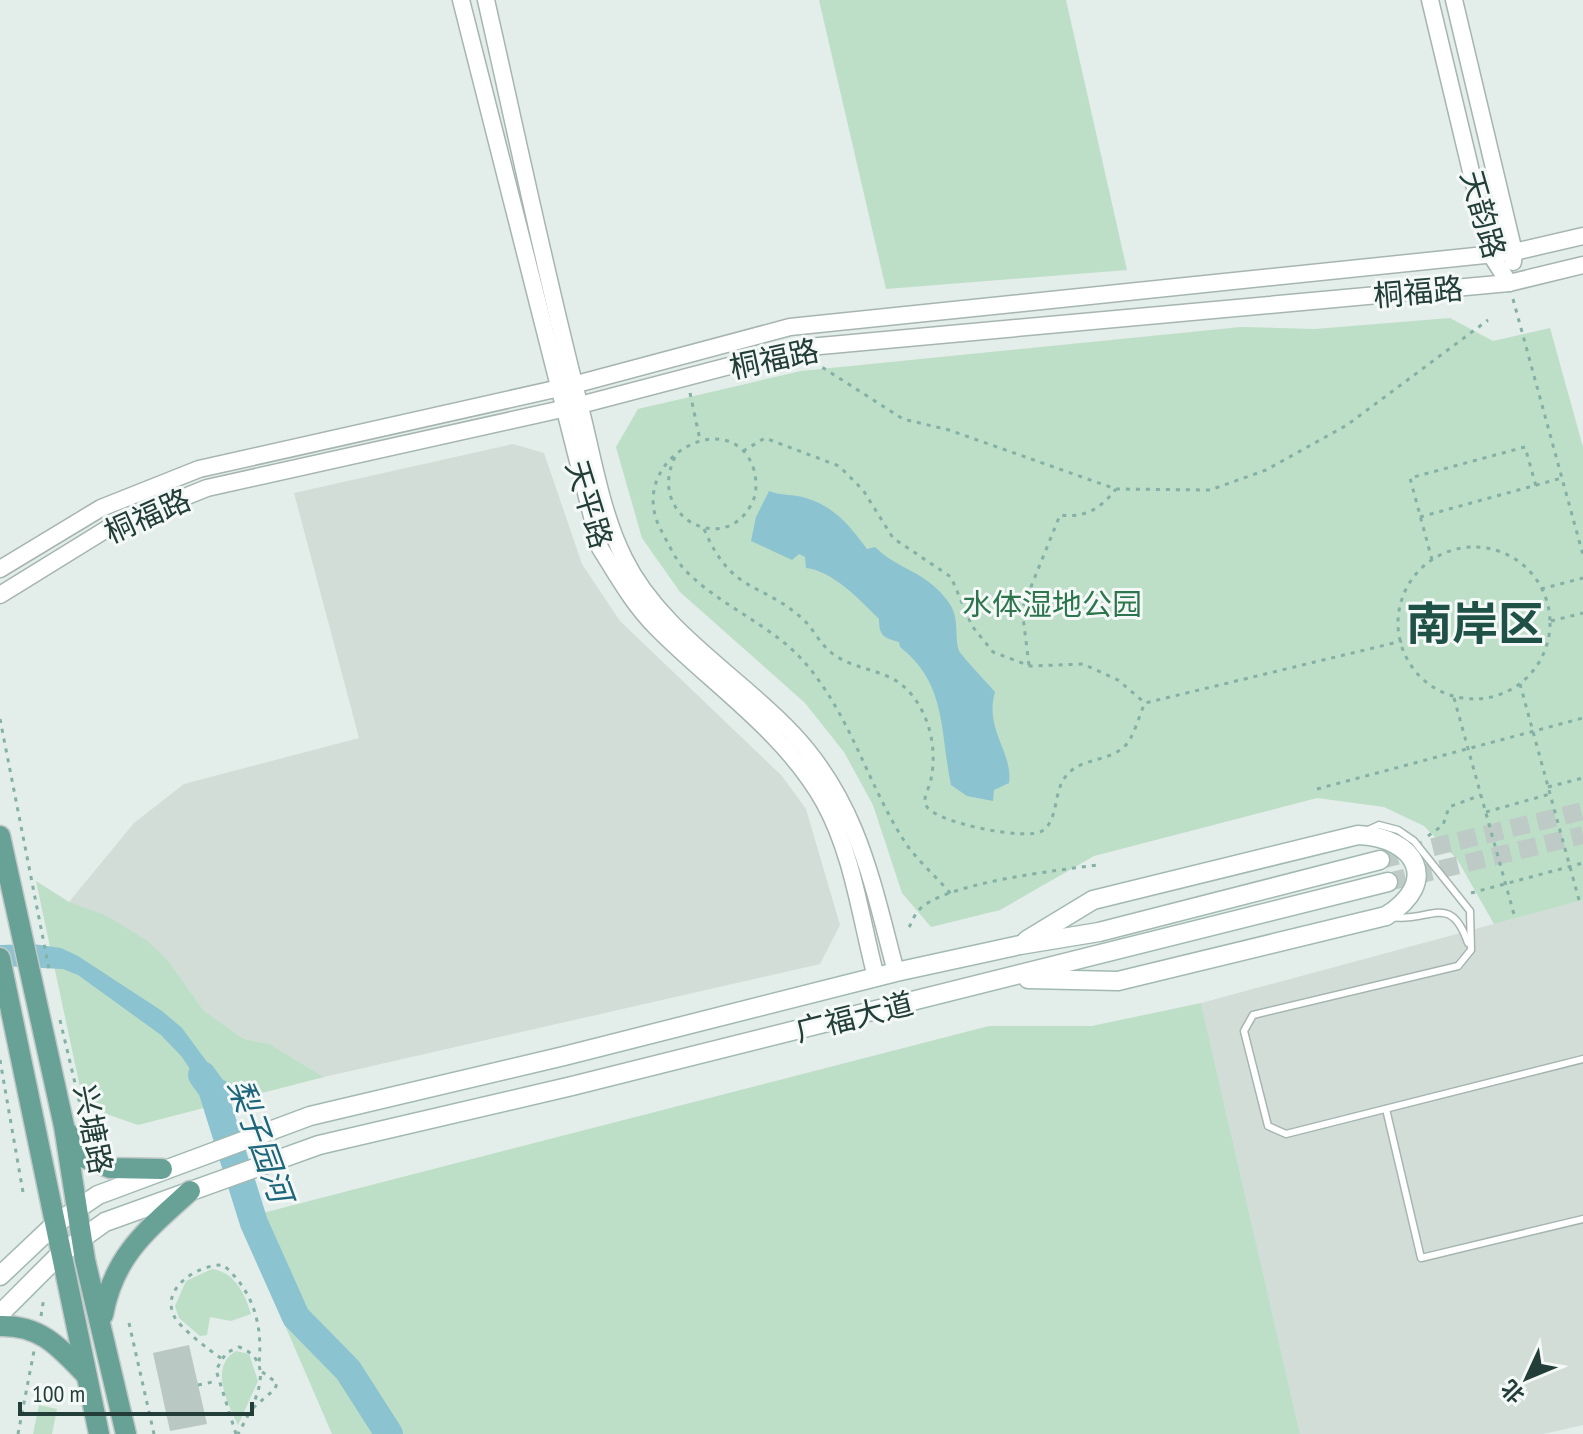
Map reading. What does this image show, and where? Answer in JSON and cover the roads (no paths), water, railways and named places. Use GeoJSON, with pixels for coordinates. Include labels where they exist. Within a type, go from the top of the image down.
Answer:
{"type":"FeatureCollection","features":[{"type":"Feature","properties":{"kind":"main road"},"geometry":{"type":"LineString","coordinates":[[1005,979],[1118,981],[1386,916],[1406,903],[1415,887],[1415,864],[1401,845],[1379,835],[1358,835],[1093,900],[1020,945]]}},
{"type":"Feature","properties":{"kind":"main road","name":"兴塘路"},"geometry":{"type":"LineString","coordinates":[[0,836],[22,885],[37,1005],[64,1126],[82,1236],[126,1434]]}},
{"type":"Feature","properties":{"kind":"main road","name":"广福大道"},"geometry":{"type":"LineString","coordinates":[[162,1169],[310,1116],[896,972],[1020,945],[1099,932],[1380,860]]}},
{"type":"Feature","properties":{"kind":"main road","name":"广福大道"},"geometry":{"type":"LineString","coordinates":[[190,1191],[319,1145],[1005,979],[1388,882]]}},
{"type":"Feature","properties":{"kind":"main road","name":"兴塘路"},"geometry":{"type":"LineString","coordinates":[[0,958],[7,1012],[99,1434]]}},
{"type":"Feature","properties":{"kind":"main road"},"geometry":{"type":"LineString","coordinates":[[64,1126],[82,1157],[110,1168],[162,1169]]}},
{"type":"Feature","properties":{"kind":"main road"},"geometry":{"type":"LineString","coordinates":[[0,1276],[55,1224],[78,1207],[109,1190],[162,1169]]}},
{"type":"Feature","properties":{"kind":"main road"},"geometry":{"type":"LineString","coordinates":[[0,1314],[82,1236],[105,1222],[190,1191]]}},
{"type":"Feature","properties":{"kind":"main road"},"geometry":{"type":"LineString","coordinates":[[101,1323],[108,1290],[121,1260],[140,1237],[190,1191]]}},
{"type":"Feature","properties":{"kind":"main road"},"geometry":{"type":"LineString","coordinates":[[0,1326],[38,1332],[55,1342],[86,1375]]}},
{"type":"Feature","properties":{"kind":"street","name":"天平路"},"geometry":{"type":"LineString","coordinates":[[461,0],[572,407],[623,557],[651,602],[791,732],[840,795],[858,831],[896,972]]}},
{"type":"Feature","properties":{"kind":"street","name":"天平路"},"geometry":{"type":"LineString","coordinates":[[486,0],[566,386]]}},
{"type":"Feature","properties":{"kind":"street","name":"天韵路"},"geometry":{"type":"LineString","coordinates":[[1430,0],[1491,255],[1509,283]]}},
{"type":"Feature","properties":{"kind":"street","name":"天韵路"},"geometry":{"type":"LineString","coordinates":[[1454,0],[1514,252],[1509,283]]}},
{"type":"Feature","properties":{"kind":"street","name":"桐福路"},"geometry":{"type":"LineString","coordinates":[[0,569],[101,508],[199,469],[566,386],[790,327],[1491,255],[1583,236]]}},
{"type":"Feature","properties":{"kind":"street","name":"桐福路"},"geometry":{"type":"LineString","coordinates":[[0,595],[110,527],[207,488],[572,407],[798,348],[1509,283],[1583,265]]}},
{"type":"Feature","properties":{"kind":"street","name":"天平路"},"geometry":{"type":"LineString","coordinates":[[572,407],[600,548],[625,590],[654,626],[771,735],[824,803],[842,846],[876,977]]}},
{"type":"Feature","properties":{"kind":"lane"},"geometry":{"type":"LineString","coordinates":[[1358,835],[1379,825],[1398,830],[1414,841],[1470,911],[1471,950],[1458,966],[1253,1015],[1244,1031],[1268,1126],[1286,1134],[1583,1059]]}},
{"type":"Feature","properties":{"kind":"lane"},"geometry":{"type":"LineString","coordinates":[[1386,916],[1404,919],[1441,911],[1453,915],[1462,925],[1471,950]]}},
{"type":"Feature","properties":{"kind":"lane"},"geometry":{"type":"LineString","coordinates":[[1386,1109],[1421,1258],[1583,1219]]}},
{"type":"Feature","properties":{"kind":"water"},"geometry":{"type":"Polygon","coordinates":[[[769,491],[801,497],[825,506],[847,525],[867,549],[875,547],[922,577],[949,603],[954,615],[959,651],[995,692],[993,718],[1007,761],[1009,783],[994,790],[993,801],[967,796],[951,785],[934,693],[926,676],[899,642],[881,633],[879,619],[836,580],[806,568],[805,557],[799,554],[792,560],[751,541],[756,517],[769,491]]]}},
{"type":"Feature","properties":{"kind":"water"},"geometry":{"type":"Polygon","coordinates":[[[33,944],[61,948],[78,956],[162,1011],[182,1028],[218,1077],[233,1085],[238,1101],[209,1109],[205,1092],[182,1057],[161,1035],[78,975],[63,969],[0,966],[0,945],[33,944]]]}},
{"type":"Feature","properties":{"kind":"waterway","name":"梨子园河"},"geometry":{"type":"LineString","coordinates":[[202,1075],[212,1089],[254,1223],[296,1317],[348,1370],[389,1434]]}},
{"type":"Feature","properties":{"kind":"tunnel"},"geometry":{"type":"LineString","coordinates":[[1380,860],[1583,811]]}},
{"type":"Feature","properties":{"kind":"tunnel"},"geometry":{"type":"LineString","coordinates":[[1388,882],[1583,835]]}},
{"type":"Feature","properties":{"kind":"district","name":"南岸区"},"geometry":{"type":"Point","coordinates":[1475,623]}},
{"type":"Feature","properties":{"kind":"park label","name":"水体湿地公园"},"geometry":{"type":"Point","coordinates":[1052,603]}}]}
